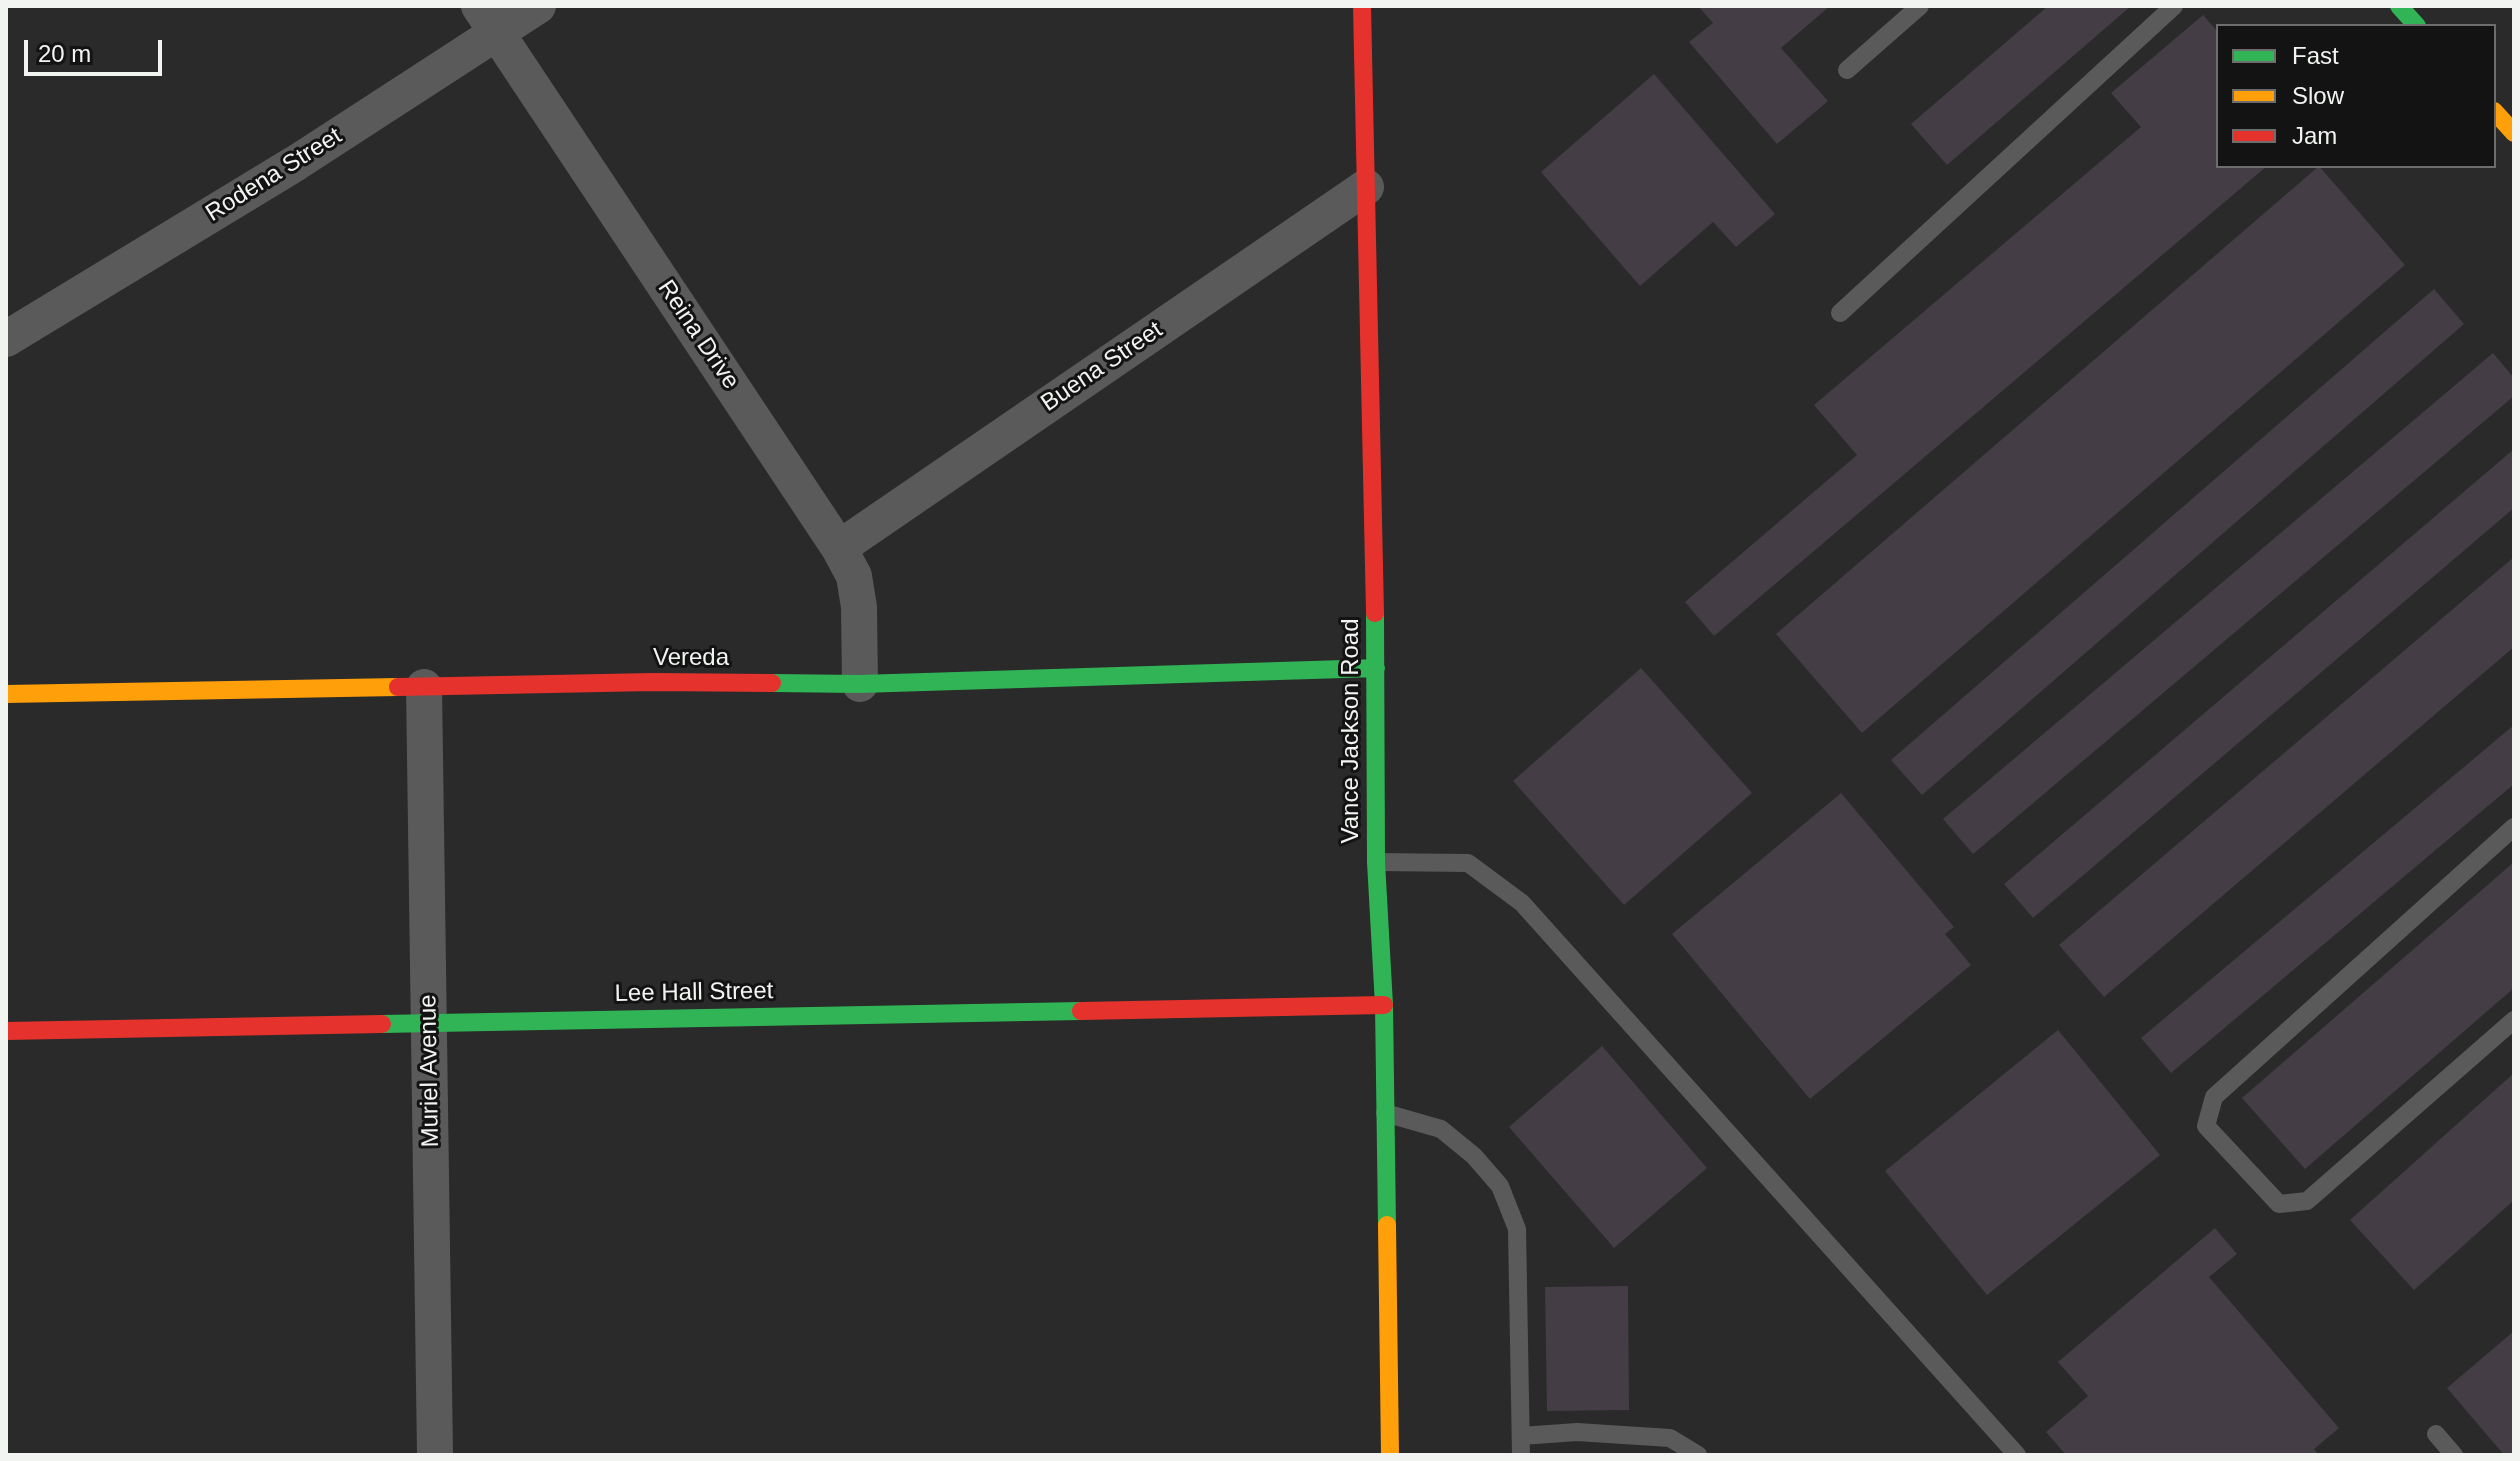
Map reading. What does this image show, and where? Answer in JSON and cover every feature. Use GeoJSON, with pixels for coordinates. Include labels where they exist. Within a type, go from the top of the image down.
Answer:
{"type":"FeatureCollection","features":[{"type":"Feature","properties":{"kind":"street","name":"Rodena Street"},"geometry":{"type":"LineString","coordinates":[[6,339],[296,163],[488,20],[538,6]]}},
{"type":"Feature","properties":{"kind":"street","name":"Vance Jackson Road"},"geometry":{"type":"LineString","coordinates":[[1362,6],[1376,668],[1376,862],[1384,1005],[1390,1455]]}},
{"type":"Feature","properties":{"kind":"street"},"geometry":{"type":"LineString","coordinates":[[2399,6],[2415,24]]}},
{"type":"Feature","properties":{"kind":"street","name":"Reina Drive"},"geometry":{"type":"LineString","coordinates":[[488,20],[839,548],[854,576],[859,607],[860,684]]}},
{"type":"Feature","properties":{"kind":"street"},"geometry":{"type":"LineString","coordinates":[[2496,113],[2514,133]]}},
{"type":"Feature","properties":{"kind":"street","name":"Buena Street"},"geometry":{"type":"LineString","coordinates":[[839,548],[1366,187]]}},
{"type":"Feature","properties":{"kind":"street","name":"Vereda"},"geometry":{"type":"LineString","coordinates":[[6,694],[653,682],[860,684],[1376,668]]}},
{"type":"Feature","properties":{"kind":"street","name":"Muriel Avenue"},"geometry":{"type":"LineString","coordinates":[[424,687],[435,1455]]}},
{"type":"Feature","properties":{"kind":"street","name":"Lee Hall Street"},"geometry":{"type":"LineString","coordinates":[[6,1031],[1384,1005]]}},
{"type":"Feature","properties":{"kind":"lane"},"geometry":{"type":"LineString","coordinates":[[1847,70],[1920,6]]}},
{"type":"Feature","properties":{"kind":"lane"},"geometry":{"type":"LineString","coordinates":[[1840,313],[2174,6]]}},
{"type":"Feature","properties":{"kind":"lane"},"geometry":{"type":"LineString","coordinates":[[2514,827],[2214,1097],[2206,1126],[2279,1204],[2307,1201],[2514,1020]]}},
{"type":"Feature","properties":{"kind":"lane"},"geometry":{"type":"LineString","coordinates":[[1376,862],[1468,863],[1522,903],[2017,1455]]}},
{"type":"Feature","properties":{"kind":"lane"},"geometry":{"type":"LineString","coordinates":[[1385,1113],[1441,1129],[1474,1156],[1500,1186],[1517,1229],[1521,1455]]}},
{"type":"Feature","properties":{"kind":"lane"},"geometry":{"type":"LineString","coordinates":[[1521,1436],[1577,1432],[1670,1438],[1698,1455]]}},
{"type":"Feature","properties":{"kind":"lane"},"geometry":{"type":"LineString","coordinates":[[2436,1434],[2454,1455]]}},
{"type":"Feature","properties":{"kind":"building"},"geometry":{"type":"Polygon","coordinates":[[[1698,6],[1830,6],[1781,48],[1828,101],[1777,144],[1689,42],[1713,23],[1698,6]]]}},
{"type":"Feature","properties":{"kind":"building"},"geometry":{"type":"Polygon","coordinates":[[[2048,6],[2131,6],[1947,165],[1911,124],[2048,6]]]}},
{"type":"Feature","properties":{"kind":"building"},"geometry":{"type":"Polygon","coordinates":[[[2203,15],[2216,30],[2216,168],[2265,168],[1714,636],[1685,602],[1857,455],[1814,405],[2141,127],[2111,93],[2203,15]]]}},
{"type":"Feature","properties":{"kind":"building"},"geometry":{"type":"Polygon","coordinates":[[[1654,74],[1775,214],[1736,247],[1713,222],[1640,286],[1541,172],[1654,74]]]}},
{"type":"Feature","properties":{"kind":"building"},"geometry":{"type":"Polygon","coordinates":[[[2317,168],[2321,168],[2405,265],[1862,733],[1776,634],[2317,168]]]}},
{"type":"Feature","properties":{"kind":"building"},"geometry":{"type":"Polygon","coordinates":[[[2434,289],[2464,324],[1922,795],[1891,760],[2434,289]]]}},
{"type":"Feature","properties":{"kind":"building"},"geometry":{"type":"Polygon","coordinates":[[[2493,353],[2514,378],[2514,396],[1973,854],[1943,819],[2493,353]]]}},
{"type":"Feature","properties":{"kind":"building"},"geometry":{"type":"Polygon","coordinates":[[[2514,449],[2514,508],[2033,918],[2004,884],[2514,449]]]}},
{"type":"Feature","properties":{"kind":"building"},"geometry":{"type":"Polygon","coordinates":[[[2514,557],[2514,647],[2104,997],[2059,945],[2514,557]]]}},
{"type":"Feature","properties":{"kind":"building"},"geometry":{"type":"Polygon","coordinates":[[[1641,668],[1752,793],[1624,905],[1513,781],[1641,668]]]}},
{"type":"Feature","properties":{"kind":"building"},"geometry":{"type":"Polygon","coordinates":[[[2514,725],[2514,784],[2171,1073],[2141,1038],[2514,725]]]}},
{"type":"Feature","properties":{"kind":"building"},"geometry":{"type":"Polygon","coordinates":[[[1841,793],[1954,927],[1945,934],[1971,965],[1810,1099],[1672,934],[1841,793]]]}},
{"type":"Feature","properties":{"kind":"building"},"geometry":{"type":"Polygon","coordinates":[[[2514,862],[2514,988],[2305,1169],[2242,1098],[2514,862]]]}},
{"type":"Feature","properties":{"kind":"building"},"geometry":{"type":"Polygon","coordinates":[[[2058,1030],[2160,1155],[1987,1295],[1885,1171],[2058,1030]]]}},
{"type":"Feature","properties":{"kind":"building"},"geometry":{"type":"Polygon","coordinates":[[[1602,1046],[1707,1168],[1614,1248],[1509,1127],[1602,1046]]]}},
{"type":"Feature","properties":{"kind":"building"},"geometry":{"type":"Polygon","coordinates":[[[2514,1073],[2514,1200],[2414,1290],[2350,1220],[2514,1073]]]}},
{"type":"Feature","properties":{"kind":"building"},"geometry":{"type":"Polygon","coordinates":[[[2215,1228],[2237,1254],[2209,1277],[2339,1428],[2314,1449],[2319,1455],[2066,1455],[2046,1432],[2088,1396],[2058,1362],[2215,1228]]]}},
{"type":"Feature","properties":{"kind":"building"},"geometry":{"type":"Polygon","coordinates":[[[1628,1286],[1629,1410],[1547,1411],[1545,1287],[1628,1286]]]}},
{"type":"Feature","properties":{"kind":"building"},"geometry":{"type":"Polygon","coordinates":[[[2514,1331],[2514,1455],[2504,1455],[2447,1388],[2514,1331]]]}},
{"type":"Feature","properties":{"kind":"traffic: fast"},"geometry":{"type":"LineString","coordinates":[[2399,6],[2415,24]]}},
{"type":"Feature","properties":{"kind":"traffic: fast"},"geometry":{"type":"LineString","coordinates":[[1375,613],[1376,862],[1384,1005],[1387,1225]]}},
{"type":"Feature","properties":{"kind":"traffic: fast"},"geometry":{"type":"LineString","coordinates":[[772,683],[860,684],[1376,668]]}},
{"type":"Feature","properties":{"kind":"traffic: fast"},"geometry":{"type":"LineString","coordinates":[[382,1024],[1081,1011]]}},
{"type":"Feature","properties":{"kind":"traffic: slow"},"geometry":{"type":"LineString","coordinates":[[2496,113],[2514,133]]}},
{"type":"Feature","properties":{"kind":"traffic: slow"},"geometry":{"type":"LineString","coordinates":[[6,694],[398,687]]}},
{"type":"Feature","properties":{"kind":"traffic: slow"},"geometry":{"type":"LineString","coordinates":[[1387,1225],[1390,1455]]}},
{"type":"Feature","properties":{"kind":"traffic: jam"},"geometry":{"type":"LineString","coordinates":[[1362,6],[1375,613]]}},
{"type":"Feature","properties":{"kind":"traffic: jam"},"geometry":{"type":"LineString","coordinates":[[398,687],[772,683]]}},
{"type":"Feature","properties":{"kind":"traffic: jam"},"geometry":{"type":"LineString","coordinates":[[1081,1011],[1384,1005]]}},
{"type":"Feature","properties":{"kind":"traffic: jam"},"geometry":{"type":"LineString","coordinates":[[6,1031],[382,1024]]}}]}
